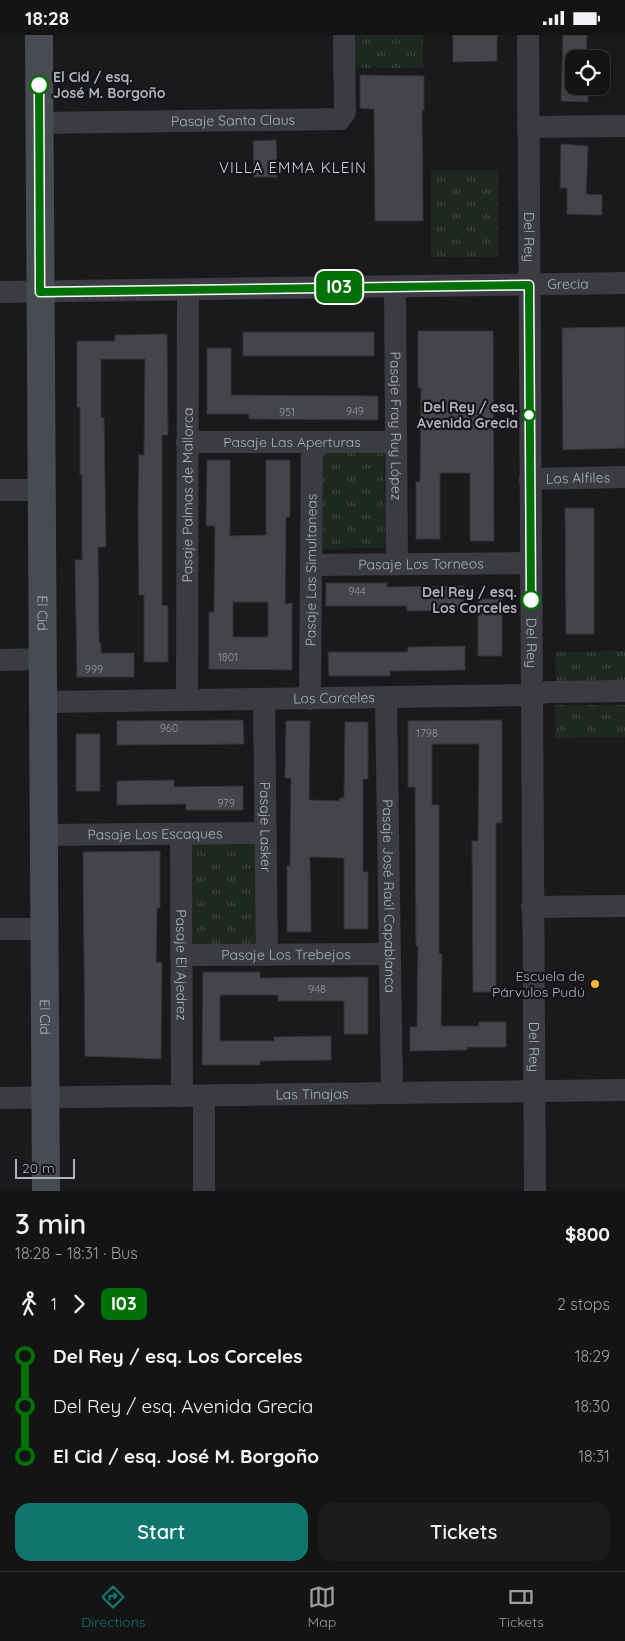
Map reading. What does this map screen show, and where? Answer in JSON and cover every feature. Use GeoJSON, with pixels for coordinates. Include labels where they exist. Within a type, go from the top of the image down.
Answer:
{"type":"FeatureCollection","features":[{"type":"Feature","properties":{"kind":"street","name":"El Cid"},"geometry":{"type":"LineString","coordinates":[[39,35],[47,1097],[46,1191]]}},
{"type":"Feature","properties":{"kind":"street","name":"Pasaje Santa Claus"},"geometry":{"type":"LineString","coordinates":[[39,123],[340,119],[345,111],[344,35]]}},
{"type":"Feature","properties":{"kind":"street","name":"Del Rey"},"geometry":{"type":"LineString","coordinates":[[528,35],[535,1191]]}},
{"type":"Feature","properties":{"kind":"street"},"geometry":{"type":"LineString","coordinates":[[528,127],[625,126]]}},
{"type":"Feature","properties":{"kind":"street","name":"Grecia"},"geometry":{"type":"LineString","coordinates":[[0,292],[625,283]]}},
{"type":"Feature","properties":{"kind":"street","name":"Pasaje Fray Ruy López"},"geometry":{"type":"LineString","coordinates":[[394,287],[398,564]]}},
{"type":"Feature","properties":{"kind":"street","name":"Pasaje Palmas de Mallorca"},"geometry":{"type":"LineString","coordinates":[[187,700],[188,289]]}},
{"type":"Feature","properties":{"kind":"street","name":"Pasaje Las Aperturas"},"geometry":{"type":"LineString","coordinates":[[188,442],[396,442]]}},
{"type":"Feature","properties":{"kind":"street","name":"Pasaje Las Simultaneas"},"geometry":{"type":"LineString","coordinates":[[310,699],[312,442]]}},
{"type":"Feature","properties":{"kind":"street","name":"Los Alfiles"},"geometry":{"type":"LineString","coordinates":[[530,479],[625,477]]}},
{"type":"Feature","properties":{"kind":"street"},"geometry":{"type":"LineString","coordinates":[[0,490],[42,490]]}},
{"type":"Feature","properties":{"kind":"street","name":"Pasaje Los Torneos"},"geometry":{"type":"LineString","coordinates":[[311,565],[530,563]]}},
{"type":"Feature","properties":{"kind":"street"},"geometry":{"type":"LineString","coordinates":[[0,660],[43,659]]}},
{"type":"Feature","properties":{"kind":"street","name":"Los Corceles"},"geometry":{"type":"LineString","coordinates":[[44,702],[531,695],[548,692],[625,691]]}},
{"type":"Feature","properties":{"kind":"street","name":"Pasaje José Raúl Capablanca"},"geometry":{"type":"LineString","coordinates":[[386,697],[392,1093]]}},
{"type":"Feature","properties":{"kind":"street","name":"Pasaje Lasker"},"geometry":{"type":"LineString","coordinates":[[264,699],[267,955]]}},
{"type":"Feature","properties":{"kind":"street","name":"Pasaje Los Escaques"},"geometry":{"type":"LineString","coordinates":[[45,835],[266,833]]}},
{"type":"Feature","properties":{"kind":"street","name":"Pasaje El Ajedrez"},"geometry":{"type":"LineString","coordinates":[[180,834],[181,955],[193,1096],[204,1191]]}},
{"type":"Feature","properties":{"kind":"street"},"geometry":{"type":"LineString","coordinates":[[532,907],[625,906]]}},
{"type":"Feature","properties":{"kind":"street"},"geometry":{"type":"LineString","coordinates":[[0,929],[45,929]]}},
{"type":"Feature","properties":{"kind":"street","name":"Pasaje Los Trebejos"},"geometry":{"type":"LineString","coordinates":[[181,955],[390,954]]}},
{"type":"Feature","properties":{"kind":"street","name":"Las Tinajas"},"geometry":{"type":"LineString","coordinates":[[0,1098],[625,1089]]}},
{"type":"Feature","properties":{"kind":"green space"},"geometry":{"type":"Polygon","coordinates":[[[352,35],[423,35],[423,68],[352,68],[352,35]]]}},
{"type":"Feature","properties":{"kind":"green space"},"geometry":{"type":"Polygon","coordinates":[[[431,170],[498,170],[498,257],[431,257],[431,170]]]}},
{"type":"Feature","properties":{"kind":"green space"},"geometry":{"type":"Polygon","coordinates":[[[384,451],[385,548],[318,549],[318,452],[384,451]]]}},
{"type":"Feature","properties":{"kind":"green space"},"geometry":{"type":"Polygon","coordinates":[[[625,651],[625,684],[556,685],[555,652],[625,651]]]}},
{"type":"Feature","properties":{"kind":"green space"},"geometry":{"type":"Polygon","coordinates":[[[555,705],[625,705],[625,737],[555,738],[555,705]]]}},
{"type":"Feature","properties":{"kind":"green space"},"geometry":{"type":"Polygon","coordinates":[[[192,840],[257,840],[258,946],[193,946],[192,840]]]}},
{"type":"Feature","properties":{"kind":"building"},"geometry":{"type":"Polygon","coordinates":[[[453,35],[497,35],[497,61],[453,62],[453,35]]]}},
{"type":"Feature","properties":{"kind":"building"},"geometry":{"type":"Polygon","coordinates":[[[563,35],[587,35],[586,50],[565,50],[565,95],[588,95],[588,102],[561,101],[563,35]]]}},
{"type":"Feature","properties":{"kind":"building"},"geometry":{"type":"Polygon","coordinates":[[[360,75],[424,76],[424,110],[422,110],[423,221],[375,221],[374,109],[360,108],[360,75]]]}},
{"type":"Feature","properties":{"kind":"building"},"geometry":{"type":"Polygon","coordinates":[[[276,140],[277,177],[254,177],[253,141],[276,140]]]}},
{"type":"Feature","properties":{"kind":"building"},"geometry":{"type":"Polygon","coordinates":[[[561,144],[588,146],[586,194],[602,195],[602,215],[567,214],[567,188],[560,188],[561,144]]]}},
{"type":"Feature","properties":{"kind":"building"},"geometry":{"type":"Polygon","coordinates":[[[625,327],[625,448],[563,450],[562,328],[625,327]]]}},
{"type":"Feature","properties":{"kind":"building"},"geometry":{"type":"Polygon","coordinates":[[[418,331],[493,331],[494,541],[470,541],[470,473],[440,473],[440,539],[416,539],[416,482],[420,482],[421,388],[418,388],[418,331]]]}},
{"type":"Feature","properties":{"kind":"building"},"geometry":{"type":"Polygon","coordinates":[[[243,332],[374,332],[374,356],[243,356],[243,332]]]}},
{"type":"Feature","properties":{"kind":"building"},"geometry":{"type":"Polygon","coordinates":[[[167,334],[168,435],[162,435],[162,605],[168,606],[168,662],[144,662],[144,595],[139,595],[138,512],[139,455],[144,455],[145,359],[101,359],[101,418],[104,418],[106,547],[98,547],[99,643],[101,643],[101,653],[134,653],[134,677],[77,677],[75,560],[82,560],[82,475],[80,475],[80,407],[77,407],[77,341],[115,341],[115,335],[167,334]]]}},
{"type":"Feature","properties":{"kind":"building"},"geometry":{"type":"Polygon","coordinates":[[[207,348],[231,348],[231,395],[378,396],[378,420],[249,419],[249,414],[207,414],[207,348]]]}},
{"type":"Feature","properties":{"kind":"building"},"geometry":{"type":"Polygon","coordinates":[[[207,460],[230,460],[230,536],[266,535],[266,460],[290,460],[290,517],[286,517],[285,604],[292,603],[292,670],[209,669],[209,612],[214,612],[215,526],[206,526],[207,460]],[[233,602],[233,637],[268,637],[268,602],[233,602]]]}},
{"type":"Feature","properties":{"kind":"building"},"geometry":{"type":"Polygon","coordinates":[[[565,508],[594,508],[594,634],[566,634],[565,508]]]}},
{"type":"Feature","properties":{"kind":"building"},"geometry":{"type":"Polygon","coordinates":[[[326,583],[387,583],[387,587],[464,586],[464,610],[407,611],[407,606],[326,606],[326,583]]]}},
{"type":"Feature","properties":{"kind":"building"},"geometry":{"type":"Polygon","coordinates":[[[478,599],[502,599],[502,656],[478,656],[478,599]]]}},
{"type":"Feature","properties":{"kind":"building"},"geometry":{"type":"Polygon","coordinates":[[[465,646],[465,670],[390,671],[390,676],[329,676],[328,652],[408,652],[408,647],[465,646]]]}},
{"type":"Feature","properties":{"kind":"building"},"geometry":{"type":"Polygon","coordinates":[[[243,720],[244,744],[117,745],[117,721],[243,720]]]}},
{"type":"Feature","properties":{"kind":"building"},"geometry":{"type":"Polygon","coordinates":[[[502,720],[502,823],[496,823],[496,992],[473,992],[472,841],[478,841],[479,744],[432,744],[432,805],[439,805],[439,954],[442,954],[441,1026],[479,1026],[479,1022],[506,1022],[506,1047],[467,1047],[467,1050],[410,1051],[410,1027],[417,1027],[418,946],[416,946],[415,787],[408,787],[408,721],[502,720]]]}},
{"type":"Feature","properties":{"kind":"building"},"geometry":{"type":"Polygon","coordinates":[[[286,721],[310,721],[309,800],[339,801],[339,798],[344,798],[345,722],[368,722],[368,779],[363,779],[363,872],[368,872],[368,929],[344,929],[344,858],[310,857],[311,932],[287,932],[287,866],[290,866],[291,778],[285,778],[286,721]]]}},
{"type":"Feature","properties":{"kind":"building"},"geometry":{"type":"Polygon","coordinates":[[[76,734],[100,734],[100,791],[76,791],[76,734]]]}},
{"type":"Feature","properties":{"kind":"building"},"geometry":{"type":"Polygon","coordinates":[[[174,780],[174,787],[243,786],[243,810],[186,810],[186,804],[117,805],[117,781],[174,780]]]}},
{"type":"Feature","properties":{"kind":"building"},"geometry":{"type":"Polygon","coordinates":[[[160,851],[160,908],[157,908],[156,962],[162,963],[161,1059],[85,1056],[83,852],[160,851]]]}},
{"type":"Feature","properties":{"kind":"building"},"geometry":{"type":"Polygon","coordinates":[[[203,972],[260,972],[260,978],[368,977],[368,1034],[344,1034],[344,1001],[278,1001],[278,995],[220,995],[220,1041],[274,1041],[274,1037],[331,1036],[331,1060],[260,1061],[260,1065],[202,1065],[203,972]]]}},
{"type":"Feature","properties":{"kind":"bus line","name":"I03"},"geometry":{"type":"LineString","coordinates":[[39,85],[40,292],[529,285],[531,600]]}},
{"type":"Feature","properties":{"kind":"place","name":"El Cid / esq. José M. Borgoño"},"geometry":{"type":"Point","coordinates":[39,85]}},
{"type":"Feature","properties":{"kind":"place","name":"Del Rey / esq. Avenida Grecia"},"geometry":{"type":"Point","coordinates":[529,415]}},
{"type":"Feature","properties":{"kind":"place","name":"Del Rey / esq. Los Corceles"},"geometry":{"type":"Point","coordinates":[531,600]}},
{"type":"Feature","properties":{"kind":"place","name":"Escuela de Párvulos Pudú"},"geometry":{"type":"Point","coordinates":[595,984]}},
{"type":"Feature","properties":{"kind":"district","name":"VILLA EMMA KLEIN"},"geometry":{"type":"Point","coordinates":[293,168]}}]}
